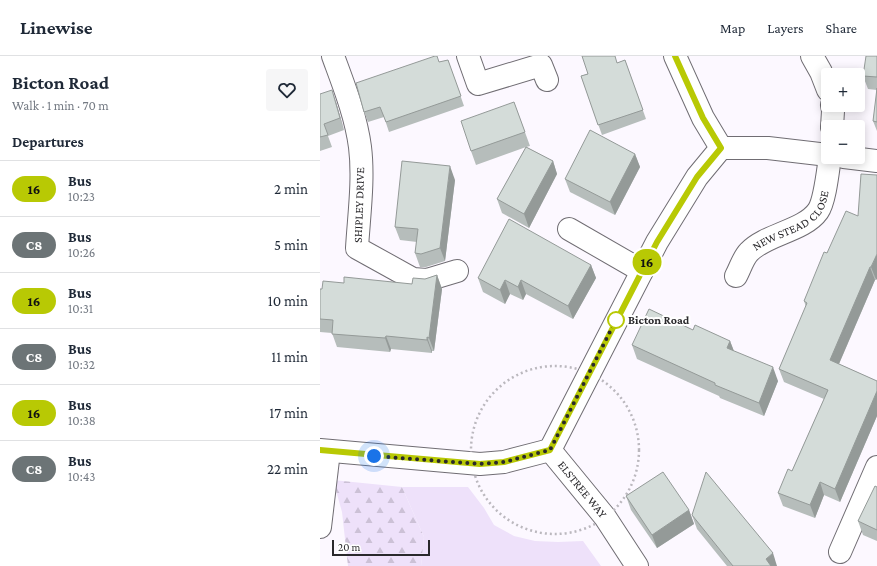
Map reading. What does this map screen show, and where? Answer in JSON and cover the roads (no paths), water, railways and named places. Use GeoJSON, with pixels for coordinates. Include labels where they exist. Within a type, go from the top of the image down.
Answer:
{"type":"FeatureCollection","features":[{"type":"Feature","properties":{"kind":"street","name":"SHIPLEY DRIVE"},"geometry":{"type":"LineString","coordinates":[[333,56],[352,111],[360,148],[361,168],[357,248],[413,279],[427,280],[457,270]]}},
{"type":"Feature","properties":{"kind":"street"},"geometry":{"type":"LineString","coordinates":[[468,56],[478,84],[541,65],[547,80]]}},
{"type":"Feature","properties":{"kind":"street"},"geometry":{"type":"LineString","coordinates":[[675,56],[703,118],[721,148],[768,148],[821,155]]}},
{"type":"Feature","properties":{"kind":"street"},"geometry":{"type":"LineString","coordinates":[[812,56],[821,72]]}},
{"type":"Feature","properties":{"kind":"street","name":"ELSTREE WAY"},"geometry":{"type":"LineString","coordinates":[[637,566],[605,517],[550,450],[657,242],[697,177],[721,148]]}},
{"type":"Feature","properties":{"kind":"street"},"geometry":{"type":"LineString","coordinates":[[865,160],[877,161]]}},
{"type":"Feature","properties":{"kind":"street","name":"NEW STEAD CLOSE"},"geometry":{"type":"LineString","coordinates":[[736,276],[749,252],[772,237],[805,223],[818,211],[823,199],[828,164]]}},
{"type":"Feature","properties":{"kind":"street"},"geometry":{"type":"LineString","coordinates":[[569,229],[642,270]]}},
{"type":"Feature","properties":{"kind":"street"},"geometry":{"type":"LineString","coordinates":[[320,527],[325,451],[480,464],[504,462],[550,450]]}},
{"type":"Feature","properties":{"kind":"street"},"geometry":{"type":"LineString","coordinates":[[840,552],[877,467]]}},
{"type":"Feature","properties":{"kind":"place","name":"Bicton Road"},"geometry":{"type":"Point","coordinates":[616,320]}}]}
